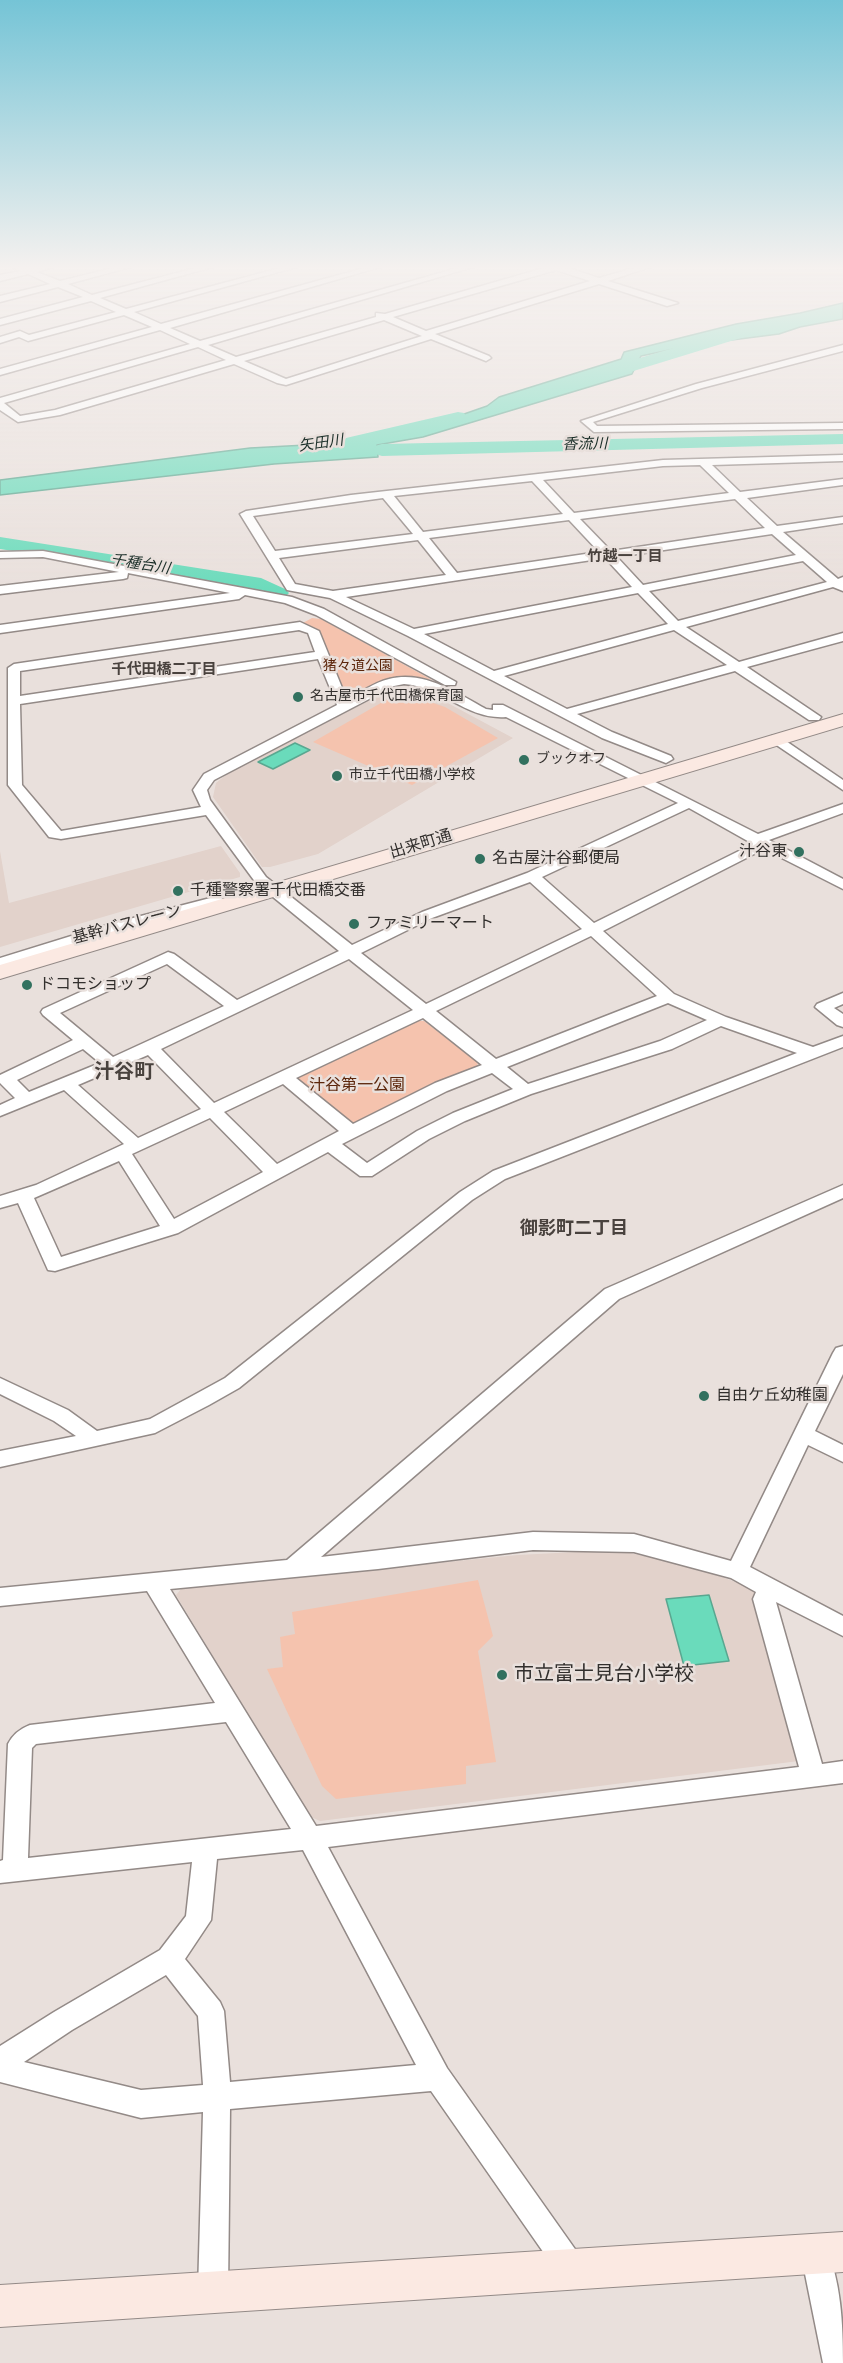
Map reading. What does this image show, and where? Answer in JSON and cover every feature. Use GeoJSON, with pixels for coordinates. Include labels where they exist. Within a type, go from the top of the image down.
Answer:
{"type":"FeatureCollection","features":[{"type":"Feature","properties":{"kind":"main road","name":"出来町通"},"geometry":{"type":"LineString","coordinates":[[0,956],[267,886],[324,875],[635,775],[666,759],[843,709]]}},
{"type":"Feature","properties":{"kind":"main road","name":"出来町通"},"geometry":{"type":"LineString","coordinates":[[0,972],[267,886],[635,775],[843,720]]}},
{"type":"Feature","properties":{"kind":"main road"},"geometry":{"type":"LineString","coordinates":[[0,2306],[829,2253]]}},
{"type":"Feature","properties":{"kind":"street"},"geometry":{"type":"LineString","coordinates":[[0,403],[91,375]]}},
{"type":"Feature","properties":{"kind":"street"},"geometry":{"type":"LineString","coordinates":[[0,403],[18,419],[57,413],[185,375]]}},
{"type":"Feature","properties":{"kind":"street"},"geometry":{"type":"LineString","coordinates":[[269,375],[286,382],[306,375]]}},
{"type":"Feature","properties":{"kind":"street"},"geometry":{"type":"LineString","coordinates":[[740,375],[586,421],[594,429],[843,426]]}},
{"type":"Feature","properties":{"kind":"street"},"geometry":{"type":"LineString","coordinates":[[666,759],[607,735],[506,681],[333,595],[291,587],[246,514],[663,463],[843,458]]}},
{"type":"Feature","properties":{"kind":"street"},"geometry":{"type":"LineString","coordinates":[[702,461],[804,557],[840,585]]}},
{"type":"Feature","properties":{"kind":"street"},"geometry":{"type":"LineString","coordinates":[[535,478],[676,626],[814,717]]}},
{"type":"Feature","properties":{"kind":"street"},"geometry":{"type":"LineString","coordinates":[[271,555],[570,515],[843,482]]}},
{"type":"Feature","properties":{"kind":"street"},"geometry":{"type":"LineString","coordinates":[[387,495],[455,578]]}},
{"type":"Feature","properties":{"kind":"street"},"geometry":{"type":"LineString","coordinates":[[333,595],[843,520]]}},
{"type":"Feature","properties":{"kind":"street"},"geometry":{"type":"LineString","coordinates":[[0,555],[43,554],[296,602],[320,612],[502,713],[533,724],[689,803],[841,887]]}},
{"type":"Feature","properties":{"kind":"street"},"geometry":{"type":"LineString","coordinates":[[412,633],[804,557]]}},
{"type":"Feature","properties":{"kind":"street"},"geometry":{"type":"LineString","coordinates":[[0,591],[141,572]]}},
{"type":"Feature","properties":{"kind":"street"},"geometry":{"type":"LineString","coordinates":[[493,675],[840,585]]}},
{"type":"Feature","properties":{"kind":"street"},"geometry":{"type":"LineString","coordinates":[[0,629],[256,593]]}},
{"type":"Feature","properties":{"kind":"street"},"geometry":{"type":"LineString","coordinates":[[0,659],[320,612]]}},
{"type":"Feature","properties":{"kind":"street"},"geometry":{"type":"LineString","coordinates":[[208,810],[61,835],[54,834],[15,785],[14,668],[300,626],[313,631],[340,701],[346,705]]}},
{"type":"Feature","properties":{"kind":"street"},"geometry":{"type":"LineString","coordinates":[[567,713],[843,637]]}},
{"type":"Feature","properties":{"kind":"street"},"geometry":{"type":"LineString","coordinates":[[13,701],[322,655]]}},
{"type":"Feature","properties":{"kind":"street"},"geometry":{"type":"LineString","coordinates":[[502,713],[482,712],[434,686],[412,680],[391,682],[209,777],[200,790],[208,810],[267,886],[525,1090]]}},
{"type":"Feature","properties":{"kind":"street"},"geometry":{"type":"LineString","coordinates":[[506,681],[500,684],[544,716],[533,724]]}},
{"type":"Feature","properties":{"kind":"street"},"geometry":{"type":"LineString","coordinates":[[777,739],[843,786]]}},
{"type":"Feature","properties":{"kind":"street"},"geometry":{"type":"LineString","coordinates":[[0,1111],[150,1048],[427,915],[532,876],[689,803]]}},
{"type":"Feature","properties":{"kind":"street"},"geometry":{"type":"LineString","coordinates":[[0,1202],[24,1196],[424,1012],[594,931],[760,842],[843,808]]}},
{"type":"Feature","properties":{"kind":"street"},"geometry":{"type":"LineString","coordinates":[[532,876],[668,997],[720,1020],[814,1053]]}},
{"type":"Feature","properties":{"kind":"street","name":"基幹バスレーン"},"geometry":{"type":"LineString","coordinates":[[0,963],[115,927],[267,886]]}},
{"type":"Feature","properties":{"kind":"street"},"geometry":{"type":"LineString","coordinates":[[111,1064],[49,1012],[168,957],[237,1008]]}},
{"type":"Feature","properties":{"kind":"street"},"geometry":{"type":"LineString","coordinates":[[24,1196],[55,1265],[171,1229],[351,1132],[441,1087],[668,997]]}},
{"type":"Feature","properties":{"kind":"street"},"geometry":{"type":"LineString","coordinates":[[843,998],[823,1007],[843,1022]]}},
{"type":"Feature","properties":{"kind":"street"},"geometry":{"type":"LineString","coordinates":[[330,1144],[366,1172],[423,1135],[459,1117],[525,1090],[666,1045],[720,1020]]}},
{"type":"Feature","properties":{"kind":"street"},"geometry":{"type":"LineString","coordinates":[[0,1459],[155,1425],[232,1383],[483,1184],[553,1153],[843,1041]]}},
{"type":"Feature","properties":{"kind":"street"},"geometry":{"type":"LineString","coordinates":[[27,1100],[6,1079],[82,1042]]}},
{"type":"Feature","properties":{"kind":"street"},"geometry":{"type":"LineString","coordinates":[[150,1048],[275,1173]]}},
{"type":"Feature","properties":{"kind":"street"},"geometry":{"type":"LineString","coordinates":[[284,1076],[351,1132]]}},
{"type":"Feature","properties":{"kind":"street"},"geometry":{"type":"LineString","coordinates":[[66,1083],[128,1149],[171,1229]]}},
{"type":"Feature","properties":{"kind":"street"},"geometry":{"type":"LineString","coordinates":[[293,1568],[612,1294],[843,1191]]}},
{"type":"Feature","properties":{"kind":"street"},"geometry":{"type":"LineString","coordinates":[[737,1571],[843,1353]]}},
{"type":"Feature","properties":{"kind":"street"},"geometry":{"type":"LineString","coordinates":[[0,1386],[60,1414],[80,1426],[94,1440]]}},
{"type":"Feature","properties":{"kind":"street"},"geometry":{"type":"LineString","coordinates":[[804,1434],[843,1454]]}},
{"type":"Feature","properties":{"kind":"street"},"geometry":{"type":"LineString","coordinates":[[6,1593],[154,1583],[533,1541],[634,1543],[737,1571],[843,1627]]}},
{"type":"Feature","properties":{"kind":"street"},"geometry":{"type":"LineString","coordinates":[[154,1583],[310,1838],[437,2077],[572,2270]]}},
{"type":"Feature","properties":{"kind":"street"},"geometry":{"type":"LineString","coordinates":[[769,1588],[764,1599],[813,1775]]}},
{"type":"Feature","properties":{"kind":"street"},"geometry":{"type":"LineString","coordinates":[[232,1711],[30,1735],[20,1744],[7,1871],[310,1838],[843,1772]]}},
{"type":"Feature","properties":{"kind":"street"},"geometry":{"type":"LineString","coordinates":[[0,2062],[63,2021],[169,1959],[198,1920],[206,1849]]}},
{"type":"Feature","properties":{"kind":"street"},"geometry":{"type":"LineString","coordinates":[[169,1959],[211,2011],[217,2097],[213,2292]]}},
{"type":"Feature","properties":{"kind":"street"},"geometry":{"type":"LineString","coordinates":[[0,2069],[141,2104],[437,2077]]}},
{"type":"Feature","properties":{"kind":"street"},"geometry":{"type":"LineString","coordinates":[[829,2253],[838,2363]]}},
{"type":"Feature","properties":{"kind":"shaded area","name":"市立千代田橋小学校"},"geometry":{"type":"Polygon","coordinates":[[[416,686],[513,738],[318,854],[270,867],[262,867],[213,797],[216,783],[227,774],[395,687],[416,686]]]}},
{"type":"Feature","properties":{"kind":"shaded area"},"geometry":{"type":"Polygon","coordinates":[[[221,846],[240,873],[240,877],[0,947],[0,851],[9,903],[221,846]]]}},
{"type":"Feature","properties":{"kind":"shaded area","name":"市立富士見台小学校"},"geometry":{"type":"Polygon","coordinates":[[[595,1551],[630,1553],[691,1566],[755,1589],[802,1754],[799,1761],[320,1821],[309,1816],[176,1595],[182,1588],[518,1555],[595,1551]]]}},
{"type":"Feature","properties":{"kind":"green space","name":"猪々道公園"},"geometry":{"type":"Polygon","coordinates":[[[312,618],[321,619],[432,680],[400,678],[380,684],[351,699],[344,697],[317,630],[301,624],[312,618]]]}},
{"type":"Feature","properties":{"kind":"green space"},"geometry":{"type":"Polygon","coordinates":[[[400,692],[445,707],[498,738],[412,785],[313,742],[400,692]]]}},
{"type":"Feature","properties":{"kind":"green space","name":"汁谷第一公園"},"geometry":{"type":"Polygon","coordinates":[[[416,1021],[424,1021],[478,1062],[477,1067],[357,1124],[349,1124],[295,1081],[296,1077],[416,1021]]]}},
{"type":"Feature","properties":{"kind":"green space"},"geometry":{"type":"Polygon","coordinates":[[[478,1580],[493,1636],[478,1651],[496,1762],[466,1766],[466,1784],[336,1799],[322,1786],[267,1669],[283,1667],[280,1637],[295,1634],[292,1612],[478,1580]]]}},
{"type":"Feature","properties":{"kind":"water","name":"矢田川"},"geometry":{"type":"Polygon","coordinates":[[[569,375],[628,375],[423,437],[377,445],[378,457],[274,464],[0,495],[0,480],[250,448],[356,440],[396,433],[487,406],[499,397],[569,375]]]}},
{"type":"Feature","properties":{"kind":"water"},"geometry":{"type":"Polygon","coordinates":[[[295,743],[310,750],[273,769],[258,762],[295,743]]]}},
{"type":"Feature","properties":{"kind":"water"},"geometry":{"type":"Polygon","coordinates":[[[709,1595],[729,1661],[684,1666],[666,1599],[709,1595]]]}},
{"type":"Feature","properties":{"kind":"waterway","name":"矢田川"},"geometry":{"type":"LineString","coordinates":[[595,377],[601,375]]}},
{"type":"Feature","properties":{"kind":"waterway","name":"矢田川"},"geometry":{"type":"LineString","coordinates":[[352,442],[458,417]]}},
{"type":"Feature","properties":{"kind":"waterway","name":"香流川"},"geometry":{"type":"LineString","coordinates":[[382,450],[843,439]]}},
{"type":"Feature","properties":{"kind":"waterway","name":"千種台川"},"geometry":{"type":"LineString","coordinates":[[0,543],[261,584],[278,593]]}},
{"type":"Feature","properties":{"kind":"place","name":"名古屋市千代田橋保育園"},"geometry":{"type":"Point","coordinates":[298,697]}},
{"type":"Feature","properties":{"kind":"place","name":"ブックオフ"},"geometry":{"type":"Point","coordinates":[524,760]}},
{"type":"Feature","properties":{"kind":"place","name":"市立千代田橋小学校"},"geometry":{"type":"Point","coordinates":[337,776]}},
{"type":"Feature","properties":{"kind":"place","name":"汁谷東"},"geometry":{"type":"Point","coordinates":[799,852]}},
{"type":"Feature","properties":{"kind":"place","name":"名古屋汁谷郵便局"},"geometry":{"type":"Point","coordinates":[480,859]}},
{"type":"Feature","properties":{"kind":"place","name":"千種警察署千代田橋交番"},"geometry":{"type":"Point","coordinates":[178,891]}},
{"type":"Feature","properties":{"kind":"place","name":"ファミリーマート"},"geometry":{"type":"Point","coordinates":[354,924]}},
{"type":"Feature","properties":{"kind":"place","name":"ドコモショップ"},"geometry":{"type":"Point","coordinates":[27,985]}},
{"type":"Feature","properties":{"kind":"place","name":"自由ケ丘幼稚園"},"geometry":{"type":"Point","coordinates":[704,1396]}},
{"type":"Feature","properties":{"kind":"place","name":"市立富士見台小学校"},"geometry":{"type":"Point","coordinates":[502,1675]}},
{"type":"Feature","properties":{"kind":"district","name":"竹越一丁目"},"geometry":{"type":"Point","coordinates":[625,557]}},
{"type":"Feature","properties":{"kind":"district","name":"千代田橋二丁目"},"geometry":{"type":"Point","coordinates":[164,670]}},
{"type":"Feature","properties":{"kind":"district","name":"汁谷町"},"geometry":{"type":"Point","coordinates":[124,1073]}},
{"type":"Feature","properties":{"kind":"district","name":"御影町二丁目"},"geometry":{"type":"Point","coordinates":[574,1230]}}]}
